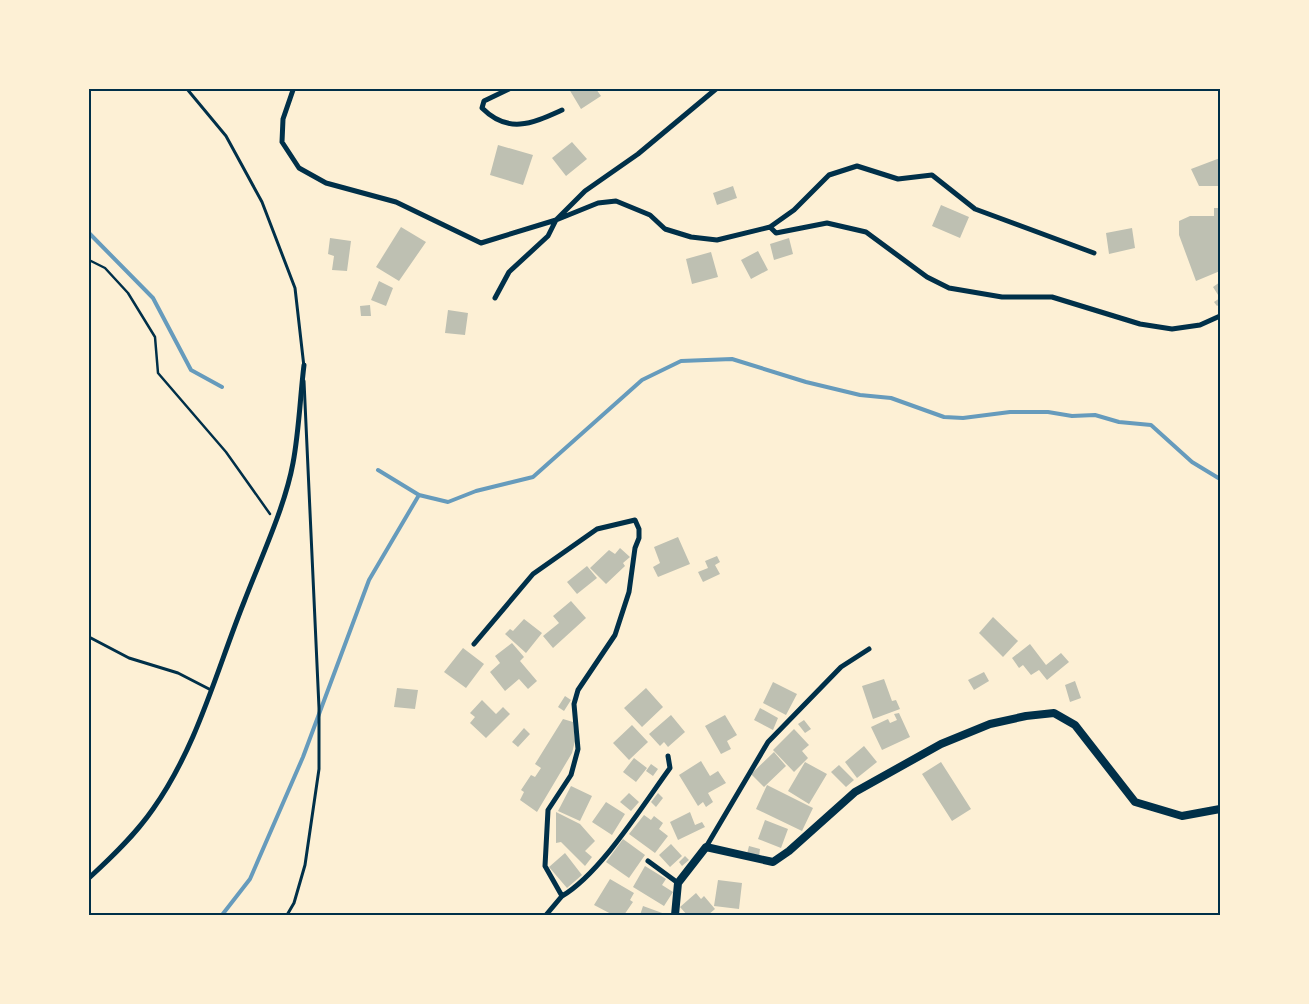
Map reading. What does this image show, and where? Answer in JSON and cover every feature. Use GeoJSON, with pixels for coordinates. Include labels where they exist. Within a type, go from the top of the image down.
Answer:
{"type":"FeatureCollection","features":[{"type":"Feature","properties":{"kind":"street"},"geometry":{"type":"LineString","coordinates":[[509,89],[484,101],[482,108],[490,116],[505,123],[522,126],[562,110]]}},
{"type":"Feature","properties":{"kind":"street"},"geometry":{"type":"LineString","coordinates":[[495,298],[509,272],[548,236],[556,220],[585,191],[638,154],[716,89]]}},
{"type":"Feature","properties":{"kind":"street"},"geometry":{"type":"LineString","coordinates":[[293,90],[282,119],[282,142],[299,168],[326,183],[396,202],[481,243],[556,220],[598,203],[616,201],[650,215],[665,229],[691,237],[717,240],[770,227],[794,210],[828,175],[856,166],[898,179],[932,175],[975,209],[1094,253]]}},
{"type":"Feature","properties":{"kind":"street"},"geometry":{"type":"LineString","coordinates":[[770,227],[776,233],[827,223],[866,232],[927,277],[949,288],[1002,297],[1052,297],[1140,324],[1172,329],[1200,325],[1220,316]]}},
{"type":"Feature","properties":{"kind":"street"},"geometry":{"type":"LineString","coordinates":[[89,878],[119,850],[153,810],[179,766],[203,714],[210,690],[275,522],[293,464],[304,365]]}},
{"type":"Feature","properties":{"kind":"street"},"geometry":{"type":"LineString","coordinates":[[474,644],[533,574],[597,529],[635,520],[639,529],[639,538],[635,548],[629,592],[615,635],[578,690],[574,704],[578,749],[571,775],[548,810],[545,866],[562,896]]}},
{"type":"Feature","properties":{"kind":"street"},"geometry":{"type":"LineString","coordinates":[[675,915],[678,882],[706,847],[768,742],[841,667],[869,649]]}},
{"type":"Feature","properties":{"kind":"street"},"geometry":{"type":"LineString","coordinates":[[706,847],[773,862],[789,851],[855,792],[941,744],[990,724],[1054,713],[1075,725],[1135,802],[1182,816],[1220,809]]}},
{"type":"Feature","properties":{"kind":"street"},"geometry":{"type":"LineString","coordinates":[[546,915],[562,896],[576,888],[624,831],[670,768],[668,756]]}},
{"type":"Feature","properties":{"kind":"street"},"geometry":{"type":"LineString","coordinates":[[648,861],[678,882]]}},
{"type":"Feature","properties":{"kind":"lane"},"geometry":{"type":"LineString","coordinates":[[187,89],[226,136],[262,202],[295,288],[304,365],[319,708],[319,769],[305,865],[294,903],[287,915]]}},
{"type":"Feature","properties":{"kind":"lane"},"geometry":{"type":"LineString","coordinates":[[89,637],[129,658],[178,673],[210,690]]}},
{"type":"Feature","properties":{"kind":"path"},"geometry":{"type":"LineString","coordinates":[[89,260],[105,268],[128,293],[155,337],[158,373],[226,452],[275,522]]}},
{"type":"Feature","properties":{"kind":"building"},"geometry":{"type":"Polygon","coordinates":[[[569,89],[596,89],[601,96],[581,109],[569,89]]]}},
{"type":"Feature","properties":{"kind":"building"},"geometry":{"type":"Polygon","coordinates":[[[572,142],[587,159],[566,176],[552,158],[572,142]]]}},
{"type":"Feature","properties":{"kind":"building"},"geometry":{"type":"Polygon","coordinates":[[[498,145],[533,155],[523,185],[490,175],[498,145]]]}},
{"type":"Feature","properties":{"kind":"building"},"geometry":{"type":"Polygon","coordinates":[[[1220,158],[1220,186],[1199,186],[1191,169],[1220,158]]]}},
{"type":"Feature","properties":{"kind":"building"},"geometry":{"type":"Polygon","coordinates":[[[733,186],[737,198],[717,205],[713,193],[733,186]]]}},
{"type":"Feature","properties":{"kind":"building"},"geometry":{"type":"Polygon","coordinates":[[[941,205],[969,217],[960,238],[932,226],[941,205]]]}},
{"type":"Feature","properties":{"kind":"building"},"geometry":{"type":"Polygon","coordinates":[[[1214,208],[1220,208],[1220,271],[1196,281],[1179,235],[1179,221],[1190,216],[1214,216],[1214,208]]]}},
{"type":"Feature","properties":{"kind":"building"},"geometry":{"type":"Polygon","coordinates":[[[401,227],[426,242],[399,281],[376,267],[401,227]]]}},
{"type":"Feature","properties":{"kind":"building"},"geometry":{"type":"Polygon","coordinates":[[[1132,228],[1135,248],[1109,254],[1106,233],[1132,228]]]}},
{"type":"Feature","properties":{"kind":"building"},"geometry":{"type":"Polygon","coordinates":[[[330,238],[351,241],[347,271],[332,270],[334,256],[328,254],[330,238]]]}},
{"type":"Feature","properties":{"kind":"building"},"geometry":{"type":"Polygon","coordinates":[[[789,238],[793,254],[774,260],[770,244],[789,238]]]}},
{"type":"Feature","properties":{"kind":"building"},"geometry":{"type":"Polygon","coordinates":[[[758,251],[768,270],[751,279],[741,260],[758,251]]]}},
{"type":"Feature","properties":{"kind":"building"},"geometry":{"type":"Polygon","coordinates":[[[711,252],[718,277],[692,284],[686,259],[711,252]]]}},
{"type":"Feature","properties":{"kind":"building"},"geometry":{"type":"Polygon","coordinates":[[[379,281],[393,288],[386,306],[371,300],[379,281]]]}},
{"type":"Feature","properties":{"kind":"building"},"geometry":{"type":"Polygon","coordinates":[[[1220,282],[1220,298],[1213,287],[1220,282]]]}},
{"type":"Feature","properties":{"kind":"building"},"geometry":{"type":"Polygon","coordinates":[[[1220,298],[1220,304],[1217,306],[1214,302],[1220,298]]]}},
{"type":"Feature","properties":{"kind":"building"},"geometry":{"type":"Polygon","coordinates":[[[370,305],[371,316],[361,316],[360,306],[370,305]]]}},
{"type":"Feature","properties":{"kind":"building"},"geometry":{"type":"Polygon","coordinates":[[[448,310],[468,313],[465,335],[445,333],[448,310]]]}},
{"type":"Feature","properties":{"kind":"building"},"geometry":{"type":"Polygon","coordinates":[[[678,537],[690,564],[658,577],[653,567],[660,563],[654,547],[678,537]]]}},
{"type":"Feature","properties":{"kind":"building"},"geometry":{"type":"Polygon","coordinates":[[[620,548],[630,557],[623,563],[625,566],[606,584],[590,568],[609,550],[615,554],[620,548]]]}},
{"type":"Feature","properties":{"kind":"building"},"geometry":{"type":"Polygon","coordinates":[[[717,556],[720,562],[715,565],[720,574],[703,582],[698,572],[708,568],[705,561],[717,556]]]}},
{"type":"Feature","properties":{"kind":"building"},"geometry":{"type":"Polygon","coordinates":[[[587,566],[597,578],[577,594],[567,582],[587,566]]]}},
{"type":"Feature","properties":{"kind":"building"},"geometry":{"type":"Polygon","coordinates":[[[571,601],[586,618],[553,648],[543,636],[559,623],[553,616],[571,601]]]}},
{"type":"Feature","properties":{"kind":"building"},"geometry":{"type":"Polygon","coordinates":[[[993,617],[1018,641],[1003,657],[979,633],[993,617]]]}},
{"type":"Feature","properties":{"kind":"building"},"geometry":{"type":"Polygon","coordinates":[[[524,619],[542,633],[526,653],[505,634],[510,629],[513,631],[524,619]]]}},
{"type":"Feature","properties":{"kind":"building"},"geometry":{"type":"Polygon","coordinates":[[[512,643],[524,657],[520,661],[537,681],[528,689],[519,679],[505,691],[490,672],[500,663],[495,656],[512,643]]]}},
{"type":"Feature","properties":{"kind":"building"},"geometry":{"type":"Polygon","coordinates":[[[1030,644],[1046,665],[1061,653],[1069,662],[1047,680],[1039,670],[1031,675],[1023,665],[1019,668],[1012,658],[1030,644]]]}},
{"type":"Feature","properties":{"kind":"building"},"geometry":{"type":"Polygon","coordinates":[[[463,648],[484,664],[466,688],[444,672],[463,648]]]}},
{"type":"Feature","properties":{"kind":"building"},"geometry":{"type":"Polygon","coordinates":[[[984,672],[989,681],[974,690],[968,680],[984,672]]]}},
{"type":"Feature","properties":{"kind":"building"},"geometry":{"type":"Polygon","coordinates":[[[884,679],[892,701],[896,700],[900,709],[873,719],[862,686],[884,679]]]}},
{"type":"Feature","properties":{"kind":"building"},"geometry":{"type":"Polygon","coordinates":[[[1075,681],[1081,698],[1070,702],[1065,685],[1075,681]]]}},
{"type":"Feature","properties":{"kind":"building"},"geometry":{"type":"Polygon","coordinates":[[[773,682],[797,694],[786,715],[763,703],[773,682]]]}},
{"type":"Feature","properties":{"kind":"building"},"geometry":{"type":"Polygon","coordinates":[[[397,688],[418,690],[415,709],[394,707],[397,688]]]}},
{"type":"Feature","properties":{"kind":"building"},"geometry":{"type":"Polygon","coordinates":[[[646,688],[663,707],[642,727],[624,708],[646,688]]]}},
{"type":"Feature","properties":{"kind":"building"},"geometry":{"type":"Polygon","coordinates":[[[565,696],[571,700],[564,711],[558,707],[565,696]]]}},
{"type":"Feature","properties":{"kind":"building"},"geometry":{"type":"Polygon","coordinates":[[[482,700],[496,714],[503,707],[510,714],[486,738],[470,723],[475,717],[470,713],[482,700]]]}},
{"type":"Feature","properties":{"kind":"building"},"geometry":{"type":"Polygon","coordinates":[[[760,708],[778,718],[773,730],[754,720],[760,708]]]}},
{"type":"Feature","properties":{"kind":"building"},"geometry":{"type":"Polygon","coordinates":[[[899,713],[910,737],[882,750],[871,727],[888,719],[890,723],[897,720],[894,714],[899,713]]]}},
{"type":"Feature","properties":{"kind":"building"},"geometry":{"type":"Polygon","coordinates":[[[671,715],[685,732],[668,747],[664,742],[660,746],[649,734],[671,715]]]}},
{"type":"Feature","properties":{"kind":"building"},"geometry":{"type":"Polygon","coordinates":[[[725,715],[737,735],[727,741],[731,749],[721,754],[705,726],[725,715]]]}},
{"type":"Feature","properties":{"kind":"building"},"geometry":{"type":"Polygon","coordinates":[[[563,719],[573,722],[575,741],[572,753],[537,812],[520,800],[524,792],[521,790],[531,775],[535,777],[541,768],[535,764],[563,719]]]}},
{"type":"Feature","properties":{"kind":"building"},"geometry":{"type":"Polygon","coordinates":[[[804,720],[811,729],[805,733],[798,724],[804,720]]]}},
{"type":"Feature","properties":{"kind":"building"},"geometry":{"type":"Polygon","coordinates":[[[632,725],[648,742],[629,760],[613,743],[632,725]]]}},
{"type":"Feature","properties":{"kind":"building"},"geometry":{"type":"Polygon","coordinates":[[[524,728],[530,734],[518,747],[512,742],[524,728]]]}},
{"type":"Feature","properties":{"kind":"building"},"geometry":{"type":"Polygon","coordinates":[[[794,729],[809,745],[802,751],[808,758],[794,772],[773,750],[794,729]]]}},
{"type":"Feature","properties":{"kind":"building"},"geometry":{"type":"Polygon","coordinates":[[[864,746],[877,762],[857,778],[845,762],[864,746]]]}},
{"type":"Feature","properties":{"kind":"building"},"geometry":{"type":"Polygon","coordinates":[[[774,752],[786,766],[764,787],[751,774],[774,752]]]}},
{"type":"Feature","properties":{"kind":"building"},"geometry":{"type":"Polygon","coordinates":[[[634,758],[647,768],[636,782],[623,772],[634,758]]]}},
{"type":"Feature","properties":{"kind":"building"},"geometry":{"type":"Polygon","coordinates":[[[701,761],[710,776],[718,771],[726,783],[708,793],[713,802],[706,807],[703,802],[698,806],[679,775],[701,761]]]}},
{"type":"Feature","properties":{"kind":"building"},"geometry":{"type":"Polygon","coordinates":[[[805,762],[827,774],[809,804],[788,791],[805,762]]]}},
{"type":"Feature","properties":{"kind":"building"},"geometry":{"type":"Polygon","coordinates":[[[941,762],[971,809],[952,821],[922,774],[941,762]]]}},
{"type":"Feature","properties":{"kind":"building"},"geometry":{"type":"Polygon","coordinates":[[[651,764],[658,769],[653,776],[646,771],[651,764]]]}},
{"type":"Feature","properties":{"kind":"building"},"geometry":{"type":"Polygon","coordinates":[[[839,765],[854,780],[846,787],[831,772],[839,765]]]}},
{"type":"Feature","properties":{"kind":"building"},"geometry":{"type":"Polygon","coordinates":[[[767,785],[813,808],[802,831],[756,809],[767,785]]]}},
{"type":"Feature","properties":{"kind":"building"},"geometry":{"type":"Polygon","coordinates":[[[571,786],[592,796],[580,821],[558,811],[571,786]]]}},
{"type":"Feature","properties":{"kind":"building"},"geometry":{"type":"Polygon","coordinates":[[[629,793],[639,802],[631,811],[620,802],[629,793]]]}},
{"type":"Feature","properties":{"kind":"building"},"geometry":{"type":"Polygon","coordinates":[[[658,793],[663,798],[656,807],[651,802],[658,793]]]}},
{"type":"Feature","properties":{"kind":"building"},"geometry":{"type":"Polygon","coordinates":[[[606,802],[625,814],[612,835],[592,822],[606,802]]]}},
{"type":"Feature","properties":{"kind":"building"},"geometry":{"type":"Polygon","coordinates":[[[556,812],[580,824],[595,841],[585,851],[592,857],[585,866],[561,842],[556,843],[556,812]]]}},
{"type":"Feature","properties":{"kind":"building"},"geometry":{"type":"Polygon","coordinates":[[[690,812],[695,825],[702,822],[705,827],[678,840],[670,822],[690,812]]]}},
{"type":"Feature","properties":{"kind":"building"},"geometry":{"type":"Polygon","coordinates":[[[644,815],[651,820],[654,816],[663,823],[659,829],[668,836],[655,853],[629,834],[644,815]]]}},
{"type":"Feature","properties":{"kind":"building"},"geometry":{"type":"Polygon","coordinates":[[[765,820],[788,829],[781,848],[758,839],[765,820]]]}},
{"type":"Feature","properties":{"kind":"building"},"geometry":{"type":"Polygon","coordinates":[[[623,839],[645,855],[629,878],[606,862],[623,839]]]}},
{"type":"Feature","properties":{"kind":"building"},"geometry":{"type":"Polygon","coordinates":[[[671,844],[682,856],[670,867],[659,855],[671,844]]]}},
{"type":"Feature","properties":{"kind":"building"},"geometry":{"type":"Polygon","coordinates":[[[749,846],[760,849],[759,857],[747,854],[749,846]]]}},
{"type":"Feature","properties":{"kind":"building"},"geometry":{"type":"Polygon","coordinates":[[[565,853],[582,875],[567,888],[549,867],[565,853]]]}},
{"type":"Feature","properties":{"kind":"building"},"geometry":{"type":"Polygon","coordinates":[[[685,856],[689,860],[682,866],[679,862],[685,856]]]}},
{"type":"Feature","properties":{"kind":"building"},"geometry":{"type":"Polygon","coordinates":[[[645,866],[666,879],[662,885],[673,892],[664,906],[633,887],[645,866]]]}},
{"type":"Feature","properties":{"kind":"building"},"geometry":{"type":"Polygon","coordinates":[[[610,879],[634,893],[630,900],[633,902],[624,915],[613,915],[594,905],[610,879]]]}},
{"type":"Feature","properties":{"kind":"building"},"geometry":{"type":"Polygon","coordinates":[[[718,880],[742,883],[739,909],[714,906],[718,880]]]}},
{"type":"Feature","properties":{"kind":"building"},"geometry":{"type":"Polygon","coordinates":[[[696,893],[701,899],[704,896],[715,909],[708,915],[687,915],[680,907],[696,893]]]}},
{"type":"Feature","properties":{"kind":"building"},"geometry":{"type":"Polygon","coordinates":[[[643,906],[665,914],[640,915],[643,906]]]}},
{"type":"Feature","properties":{"kind":"waterway"},"geometry":{"type":"LineString","coordinates":[[89,233],[153,298],[191,370],[222,387]]}},
{"type":"Feature","properties":{"kind":"waterway"},"geometry":{"type":"LineString","coordinates":[[378,470],[419,495],[448,502],[476,491],[533,477],[642,380],[681,361],[732,359],[806,382],[860,395],[891,398],[944,417],[963,418],[1010,412],[1048,412],[1072,416],[1095,415],[1119,422],[1151,425],[1192,462],[1220,479]]}},
{"type":"Feature","properties":{"kind":"waterway"},"geometry":{"type":"LineString","coordinates":[[222,915],[250,879],[303,757],[369,580],[419,495]]}}]}
